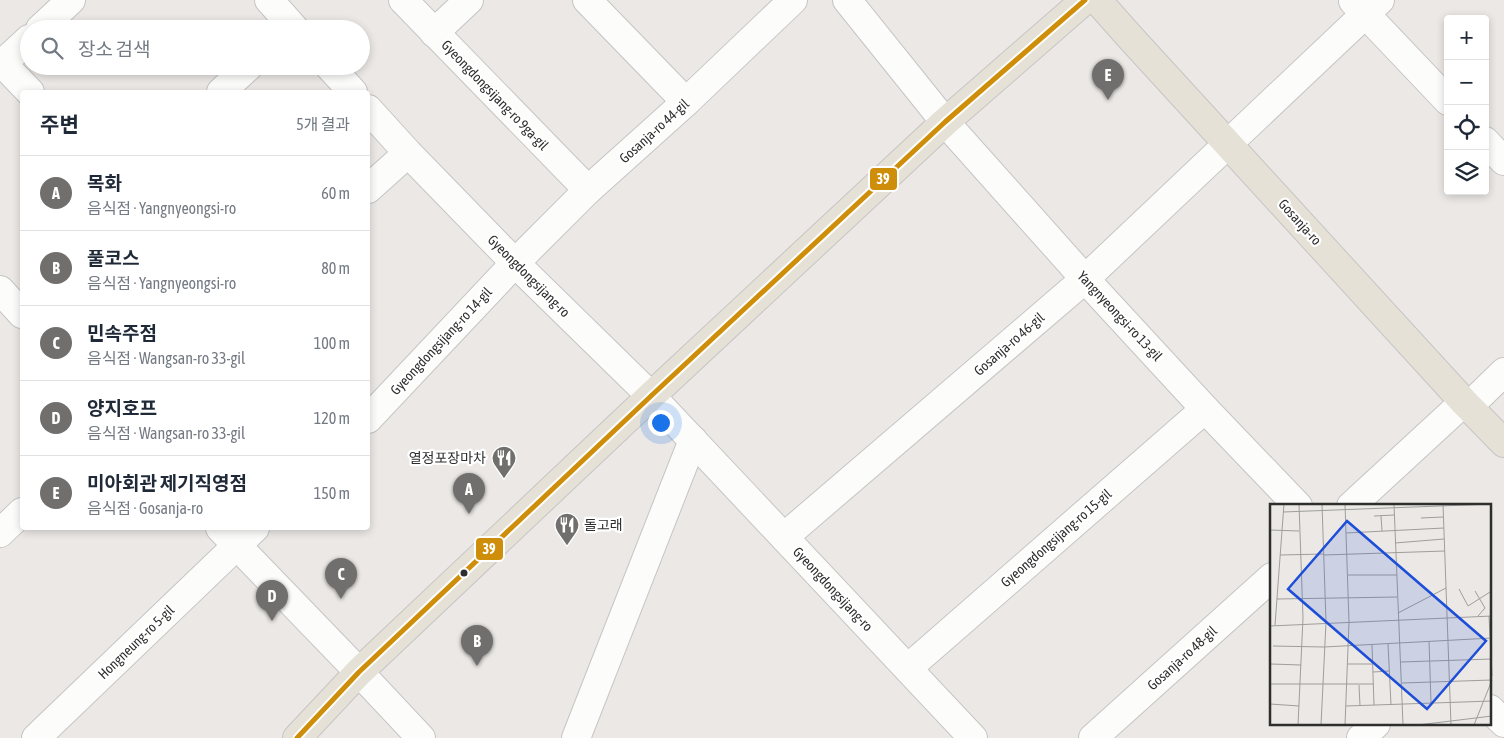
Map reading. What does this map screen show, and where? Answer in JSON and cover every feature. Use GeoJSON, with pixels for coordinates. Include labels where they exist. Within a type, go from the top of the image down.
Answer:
{"type":"FeatureCollection","features":[{"type":"Feature","properties":{"kind":"main road"},"geometry":{"type":"LineString","coordinates":[[297,738],[359,672],[650,396],[945,122],[1085,0]]}},
{"type":"Feature","properties":{"kind":"main road","name":"Gosanja-ro"},"geometry":{"type":"LineString","coordinates":[[1098,0],[1466,404],[1504,443]]}},
{"type":"Feature","properties":{"kind":"street"},"geometry":{"type":"LineString","coordinates":[[50,20],[71,0]]}},
{"type":"Feature","properties":{"kind":"street"},"geometry":{"type":"LineString","coordinates":[[269,0],[285,20]]}},
{"type":"Feature","properties":{"kind":"street","name":"Gyeongdongsijang-ro 9ga-gil"},"geometry":{"type":"LineString","coordinates":[[403,0],[588,190]]}},
{"type":"Feature","properties":{"kind":"street"},"geometry":{"type":"LineString","coordinates":[[434,33],[469,0]]}},
{"type":"Feature","properties":{"kind":"street"},"geometry":{"type":"LineString","coordinates":[[587,0],[686,102]]}},
{"type":"Feature","properties":{"kind":"street","name":"Gosanja-ro 44-gil"},"geometry":{"type":"LineString","coordinates":[[516,263],[588,190],[686,102],[793,0]]}},
{"type":"Feature","properties":{"kind":"street","name":"Yangnyeongsi-ro 13-gil"},"geometry":{"type":"LineString","coordinates":[[847,0],[945,122],[1085,279],[1296,504]]}},
{"type":"Feature","properties":{"kind":"street"},"geometry":{"type":"LineString","coordinates":[[1366,5],[1444,96]]}},
{"type":"Feature","properties":{"kind":"street","name":"Gosanja-ro 46-gil"},"geometry":{"type":"LineString","coordinates":[[784,537],[1085,279],[1228,144],[1366,5]]}},
{"type":"Feature","properties":{"kind":"street"},"geometry":{"type":"LineString","coordinates":[[20,48],[2,65],[28,90]]}},
{"type":"Feature","properties":{"kind":"street"},"geometry":{"type":"LineString","coordinates":[[223,90],[239,75]]}},
{"type":"Feature","properties":{"kind":"street"},"geometry":{"type":"LineString","coordinates":[[337,75],[351,90]]}},
{"type":"Feature","properties":{"kind":"street","name":"Gyeongdongsijang-ro"},"geometry":{"type":"LineString","coordinates":[[370,111],[408,153],[516,263],[693,440],[973,738]]}},
{"type":"Feature","properties":{"kind":"street"},"geometry":{"type":"LineString","coordinates":[[1489,145],[1504,161]]}},
{"type":"Feature","properties":{"kind":"street"},"geometry":{"type":"LineString","coordinates":[[370,187],[408,153]]}},
{"type":"Feature","properties":{"kind":"street","name":"Gyeongdongsijang-ro 14-gil"},"geometry":{"type":"LineString","coordinates":[[370,417],[516,263]]}},
{"type":"Feature","properties":{"kind":"street"},"geometry":{"type":"LineString","coordinates":[[1352,504],[1504,372]]}},
{"type":"Feature","properties":{"kind":"street","name":"Gyeongdongsijang-ro 15-gil"},"geometry":{"type":"LineString","coordinates":[[908,668],[1205,409]]}},
{"type":"Feature","properties":{"kind":"street"},"geometry":{"type":"LineString","coordinates":[[576,738],[693,440]]}},
{"type":"Feature","properties":{"kind":"street"},"geometry":{"type":"LineString","coordinates":[[0,533],[20,514]]}},
{"type":"Feature","properties":{"kind":"street"},"geometry":{"type":"LineString","coordinates":[[237,533],[359,672],[421,738]]}},
{"type":"Feature","properties":{"kind":"street","name":"Hongneung-ro 5-gil"},"geometry":{"type":"LineString","coordinates":[[36,738],[237,533]]}},
{"type":"Feature","properties":{"kind":"street","name":"Gosanja-ro 48-gil"},"geometry":{"type":"LineString","coordinates":[[1093,738],[1270,579]]}},
{"type":"Feature","properties":{"kind":"street"},"geometry":{"type":"LineString","coordinates":[[1492,711],[1504,723]]}},
{"type":"Feature","properties":{"kind":"street"},"geometry":{"type":"LineString","coordinates":[[1361,738],[1374,726]]}},
{"type":"Feature","properties":{"kind":"transit line","name":"39"},"geometry":{"type":"LineString","coordinates":[[297,738],[359,672],[651,396],[945,122],[1085,0]]}},
{"type":"Feature","properties":{"kind":"place","name":"미아회관 제기직영점"},"geometry":{"type":"Point","coordinates":[1108,100]}},
{"type":"Feature","properties":{"kind":"place","name":"열정포장마차"},"geometry":{"type":"Point","coordinates":[504,479]}},
{"type":"Feature","properties":{"kind":"place","name":"목화"},"geometry":{"type":"Point","coordinates":[469,514]}},
{"type":"Feature","properties":{"kind":"place","name":"돌고래"},"geometry":{"type":"Point","coordinates":[567,546]}},
{"type":"Feature","properties":{"kind":"place","name":"민속주점"},"geometry":{"type":"Point","coordinates":[341,599]}},
{"type":"Feature","properties":{"kind":"place","name":"양지호프"},"geometry":{"type":"Point","coordinates":[272,621]}},
{"type":"Feature","properties":{"kind":"place","name":"풀코스"},"geometry":{"type":"Point","coordinates":[477,666]}}]}
